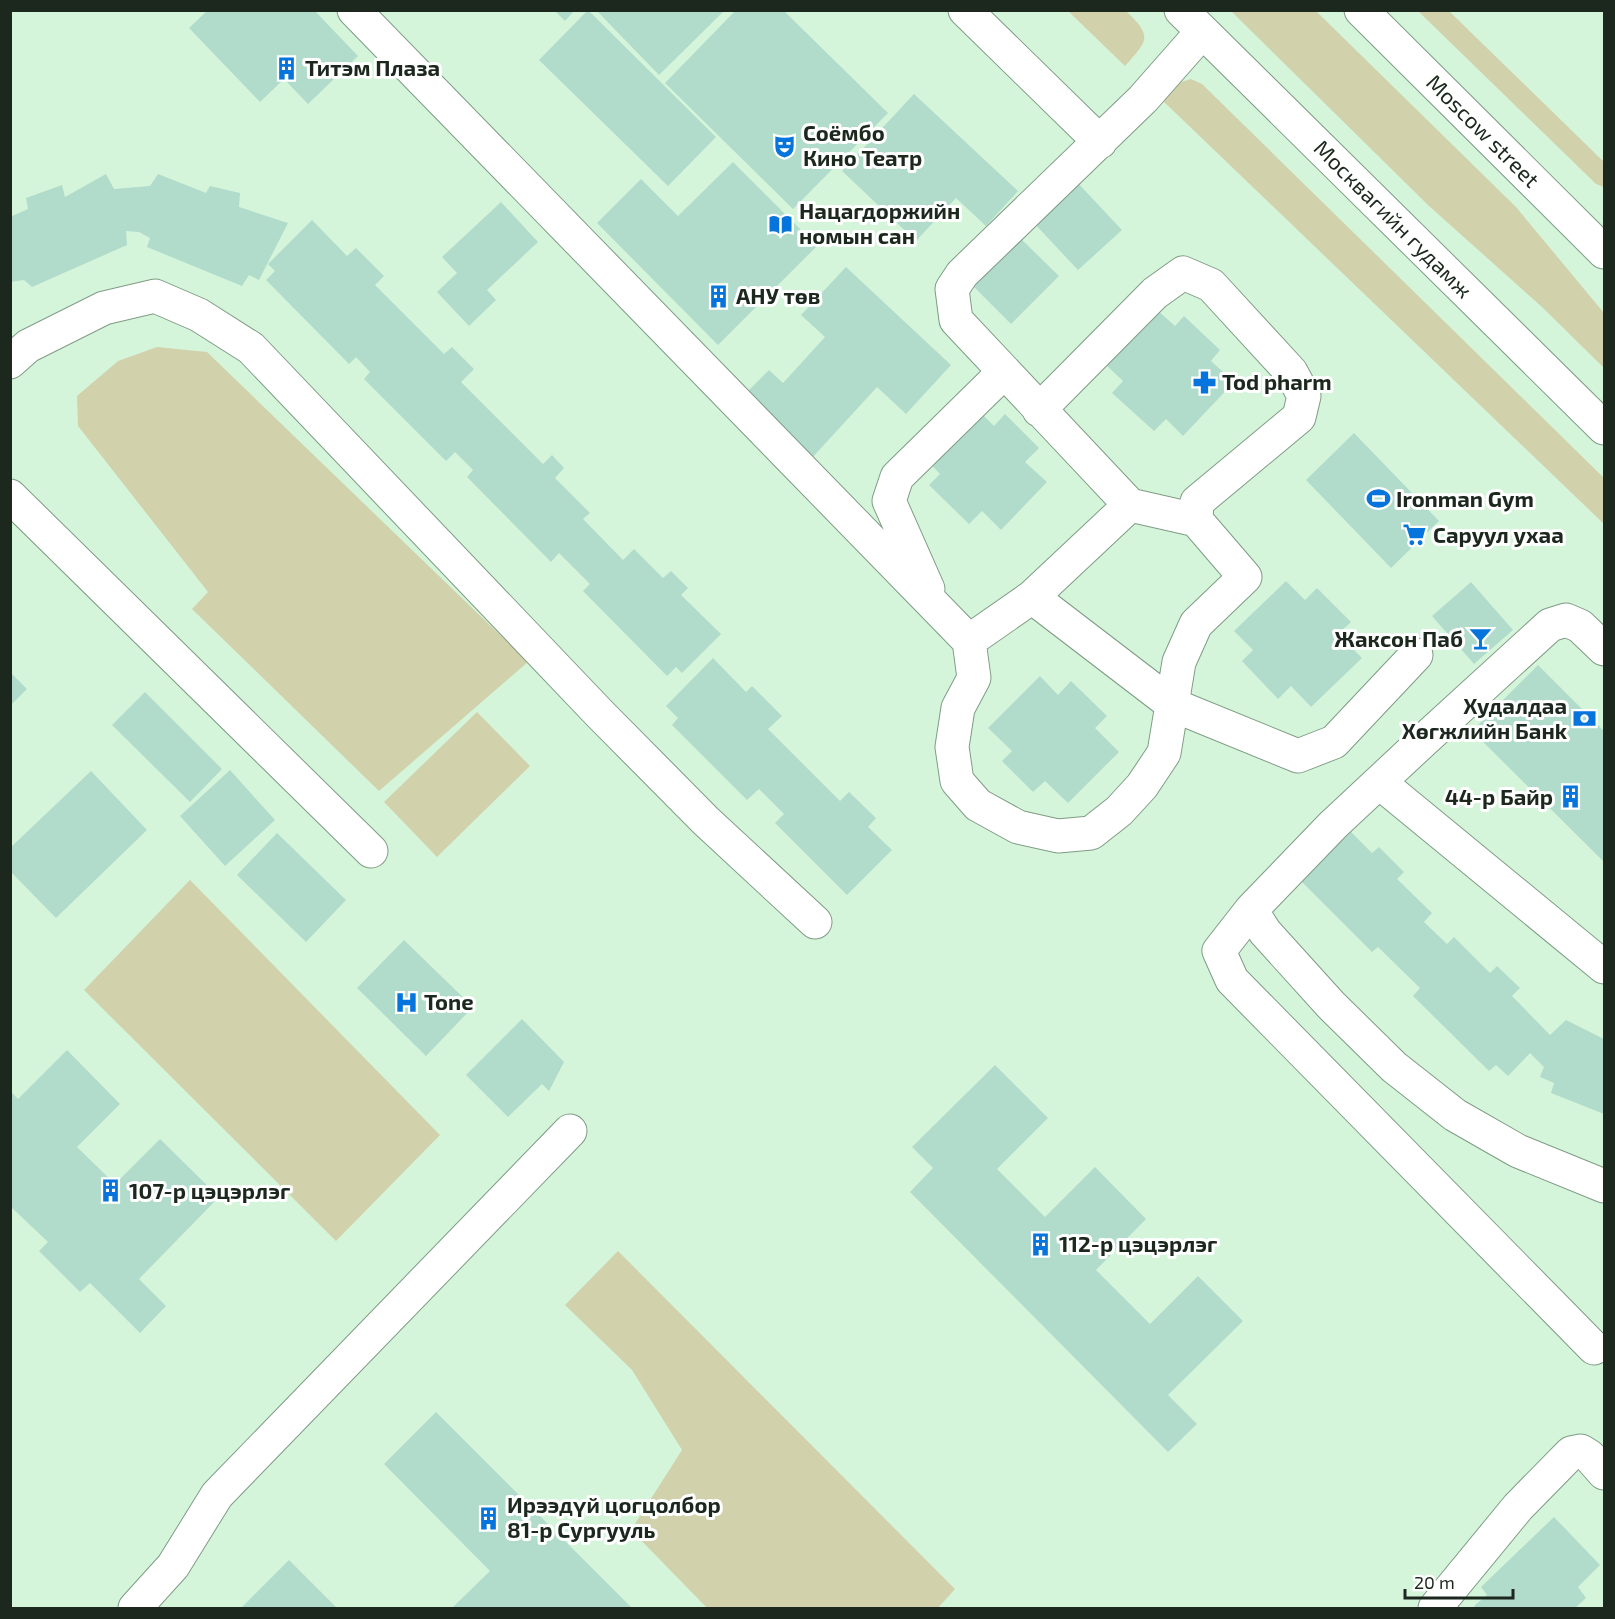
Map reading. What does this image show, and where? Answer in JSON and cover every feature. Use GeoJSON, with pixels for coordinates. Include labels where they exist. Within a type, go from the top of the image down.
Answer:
{"type":"FeatureCollection","features":[{"type":"Feature","properties":{"kind":"main road"},"geometry":{"type":"LineString","coordinates":[[354,10],[969,641],[974,678],[958,708],[952,747],[957,781],[978,805],[1018,827],[1058,836],[1091,833],[1119,811],[1142,786],[1164,753],[1179,662],[1196,624],[1245,577],[1196,520],[1130,505],[956,320],[952,289],[962,274],[1143,99],[1191,21]]}},
{"type":"Feature","properties":{"kind":"main road"},"geometry":{"type":"LineString","coordinates":[[965,10],[1100,142]]}},
{"type":"Feature","properties":{"kind":"main road","name":"Moscow street"},"geometry":{"type":"LineString","coordinates":[[1361,10],[1605,252]]}},
{"type":"Feature","properties":{"kind":"main road","name":"Москвагийн гудамж"},"geometry":{"type":"LineString","coordinates":[[1191,21],[1605,428]]}},
{"type":"Feature","properties":{"kind":"main road"},"geometry":{"type":"LineString","coordinates":[[1039,410],[1155,293],[1183,273],[1211,285],[1291,372],[1304,396],[1299,417],[1197,502],[1196,520]]}},
{"type":"Feature","properties":{"kind":"main road"},"geometry":{"type":"LineString","coordinates":[[10,362],[28,346],[104,308],[155,296],[199,315],[251,348],[600,714],[706,821],[815,922]]}},
{"type":"Feature","properties":{"kind":"main road"},"geometry":{"type":"LineString","coordinates":[[936,607],[889,501],[897,477],[1004,372]]}},
{"type":"Feature","properties":{"kind":"main road"},"geometry":{"type":"LineString","coordinates":[[10,496],[370,851]]}},
{"type":"Feature","properties":{"kind":"main road"},"geometry":{"type":"LineString","coordinates":[[969,641],[1032,597],[1130,505]]}},
{"type":"Feature","properties":{"kind":"main road"},"geometry":{"type":"LineString","coordinates":[[1032,597],[1173,705],[1298,756],[1334,742],[1416,655]]}},
{"type":"Feature","properties":{"kind":"main road"},"geometry":{"type":"LineString","coordinates":[[1594,1348],[1232,980],[1220,951],[1251,910],[1334,825],[1550,626],[1566,620],[1580,626],[1605,648]]}},
{"type":"Feature","properties":{"kind":"main road"},"geometry":{"type":"LineString","coordinates":[[1379,782],[1605,967]]}},
{"type":"Feature","properties":{"kind":"main road"},"geometry":{"type":"LineString","coordinates":[[1251,910],[1265,932],[1331,1005],[1394,1067],[1446,1108],[1518,1151],[1605,1186]]}},
{"type":"Feature","properties":{"kind":"main road"},"geometry":{"type":"LineString","coordinates":[[135,1608],[173,1566],[217,1495],[570,1131]]}},
{"type":"Feature","properties":{"kind":"main road"},"geometry":{"type":"LineString","coordinates":[[1435,1608],[1518,1507],[1571,1453],[1581,1452],[1589,1456],[1605,1473]]}},
{"type":"Feature","properties":{"kind":"green space"},"geometry":{"type":"Polygon","coordinates":[[[1068,11],[1126,11],[1144,33],[1143,44],[1125,66],[1068,11]]]}},
{"type":"Feature","properties":{"kind":"green space"},"geometry":{"type":"Polygon","coordinates":[[[1231,11],[1316,11],[1516,207],[1604,313],[1604,368],[1542,307],[1429,206],[1231,11]]]}},
{"type":"Feature","properties":{"kind":"green space"},"geometry":{"type":"Polygon","coordinates":[[[1418,11],[1449,11],[1604,162],[1604,187],[1596,184],[1418,11]]]}},
{"type":"Feature","properties":{"kind":"green space"},"geometry":{"type":"Polygon","coordinates":[[[1191,79],[1202,84],[1604,478],[1604,524],[1162,100],[1181,82],[1191,79]]]}},
{"type":"Feature","properties":{"kind":"green space"},"geometry":{"type":"Polygon","coordinates":[[[157,347],[207,352],[528,662],[379,791],[192,609],[208,592],[78,426],[77,396],[118,361],[157,347]]]}},
{"type":"Feature","properties":{"kind":"green space"},"geometry":{"type":"Polygon","coordinates":[[[477,712],[530,766],[437,857],[384,802],[477,712]]]}},
{"type":"Feature","properties":{"kind":"green space"},"geometry":{"type":"Polygon","coordinates":[[[190,880],[440,1135],[336,1241],[84,990],[190,880]]]}},
{"type":"Feature","properties":{"kind":"green space"},"geometry":{"type":"Polygon","coordinates":[[[618,1251],[955,1589],[938,1608],[707,1608],[631,1530],[682,1450],[632,1370],[565,1305],[618,1251]]]}},
{"type":"Feature","properties":{"kind":"building","name":"Титэм Плаза"},"geometry":{"type":"Polygon","coordinates":[[[208,10],[314,10],[358,56],[308,104],[284,79],[260,102],[189,28],[208,10]]]}},
{"type":"Feature","properties":{"kind":"building"},"geometry":{"type":"Polygon","coordinates":[[[554,10],[575,10],[565,21],[554,10]]]}},
{"type":"Feature","properties":{"kind":"building"},"geometry":{"type":"Polygon","coordinates":[[[588,10],[716,137],[668,186],[539,60],[588,10]]]}},
{"type":"Feature","properties":{"kind":"building"},"geometry":{"type":"Polygon","coordinates":[[[596,10],[725,10],[659,75],[596,10]]]}},
{"type":"Feature","properties":{"kind":"building"},"geometry":{"type":"Polygon","coordinates":[[[736,10],[783,10],[888,113],[793,209],[665,83],[736,10]]]}},
{"type":"Feature","properties":{"kind":"building"},"geometry":{"type":"Polygon","coordinates":[[[914,94],[1018,191],[986,226],[956,198],[916,241],[842,171],[914,94]]]}},
{"type":"Feature","properties":{"kind":"building","name":"АНУ төв"},"geometry":{"type":"Polygon","coordinates":[[[733,162],[817,246],[718,345],[597,223],[641,179],[678,216],[733,162]]]}},
{"type":"Feature","properties":{"kind":"building"},"geometry":{"type":"Polygon","coordinates":[[[106,174],[114,189],[150,186],[158,174],[206,193],[210,186],[240,193],[239,207],[288,223],[259,280],[249,275],[242,286],[147,247],[150,238],[139,232],[126,231],[127,245],[32,287],[24,280],[10,282],[10,217],[28,209],[26,198],[62,185],[65,197],[106,174]]]}},
{"type":"Feature","properties":{"kind":"building"},"geometry":{"type":"Polygon","coordinates":[[[1076,181],[1122,230],[1078,270],[1032,221],[1076,181]]]}},
{"type":"Feature","properties":{"kind":"building"},"geometry":{"type":"Polygon","coordinates":[[[501,202],[538,242],[487,290],[496,300],[469,326],[437,292],[457,273],[442,257],[501,202]]]}},
{"type":"Feature","properties":{"kind":"building"},"geometry":{"type":"Polygon","coordinates":[[[312,220],[347,256],[356,248],[384,276],[375,285],[444,354],[452,347],[474,369],[461,382],[543,464],[552,455],[564,468],[555,478],[590,513],[583,519],[623,560],[634,549],[663,578],[671,571],[688,588],[681,595],[721,634],[682,673],[676,667],[667,676],[583,591],[590,584],[559,553],[551,562],[467,477],[473,470],[455,452],[446,461],[364,379],[370,372],[356,357],[349,364],[266,280],[275,271],[268,264],[312,220]]]}},
{"type":"Feature","properties":{"kind":"building"},"geometry":{"type":"Polygon","coordinates":[[[1017,235],[1059,276],[1011,324],[970,283],[1017,235]]]}},
{"type":"Feature","properties":{"kind":"building"},"geometry":{"type":"Polygon","coordinates":[[[846,267],[951,365],[906,414],[877,387],[811,459],[743,396],[769,370],[783,383],[825,337],[801,315],[846,267]]]}},
{"type":"Feature","properties":{"kind":"building"},"geometry":{"type":"Polygon","coordinates":[[[1156,309],[1175,326],[1184,316],[1220,350],[1211,361],[1234,382],[1183,436],[1166,419],[1154,431],[1112,393],[1123,381],[1105,364],[1156,309]]]}},
{"type":"Feature","properties":{"kind":"building"},"geometry":{"type":"Polygon","coordinates":[[[974,406],[994,426],[1005,414],[1039,448],[1025,462],[1047,482],[1001,530],[982,511],[969,524],[929,485],[940,474],[924,457],[974,406]]]}},
{"type":"Feature","properties":{"kind":"building"},"geometry":{"type":"Polygon","coordinates":[[[1354,433],[1439,521],[1391,568],[1306,480],[1354,433]]]}},
{"type":"Feature","properties":{"kind":"building"},"geometry":{"type":"Polygon","coordinates":[[[1286,581],[1305,600],[1317,588],[1351,622],[1338,634],[1362,658],[1311,707],[1291,686],[1278,699],[1242,661],[1253,650],[1234,631],[1286,581]]]}},
{"type":"Feature","properties":{"kind":"building"},"geometry":{"type":"Polygon","coordinates":[[[1471,582],[1513,630],[1474,664],[1432,616],[1471,582]]]}},
{"type":"Feature","properties":{"kind":"building"},"geometry":{"type":"Polygon","coordinates":[[[713,658],[746,692],[752,686],[782,716],[768,729],[840,801],[849,792],[876,818],[868,827],[892,850],[847,895],[775,823],[784,814],[759,789],[747,800],[672,725],[678,718],[666,706],[713,658]]]}},
{"type":"Feature","properties":{"kind":"building","name":"44-р Байр"},"geometry":{"type":"Polygon","coordinates":[[[1538,665],[1604,731],[1604,862],[1472,731],[1538,665]]]}},
{"type":"Feature","properties":{"kind":"building"},"geometry":{"type":"Polygon","coordinates":[[[10,672],[27,689],[10,706],[10,672]]]}},
{"type":"Feature","properties":{"kind":"building"},"geometry":{"type":"Polygon","coordinates":[[[1040,676],[1058,695],[1071,681],[1107,716],[1095,728],[1119,752],[1068,803],[1045,781],[1033,792],[1002,761],[1012,751],[988,728],[1040,676]]]}},
{"type":"Feature","properties":{"kind":"building"},"geometry":{"type":"Polygon","coordinates":[[[145,692],[222,769],[190,802],[112,725],[145,692]]]}},
{"type":"Feature","properties":{"kind":"building"},"geometry":{"type":"Polygon","coordinates":[[[230,770],[275,820],[225,866],[180,816],[230,770]]]}},
{"type":"Feature","properties":{"kind":"building"},"geometry":{"type":"Polygon","coordinates":[[[91,771],[147,830],[56,918],[10,871],[10,848],[91,771]]]}},
{"type":"Feature","properties":{"kind":"building"},"geometry":{"type":"Polygon","coordinates":[[[1347,828],[1372,853],[1379,847],[1404,872],[1397,879],[1432,913],[1424,922],[1447,944],[1454,937],[1490,973],[1497,966],[1520,988],[1512,996],[1550,1035],[1566,1020],[1604,1039],[1604,1114],[1551,1093],[1554,1083],[1540,1077],[1544,1067],[1530,1053],[1508,1076],[1496,1065],[1489,1071],[1413,996],[1420,988],[1378,947],[1372,952],[1298,878],[1347,828]]]}},
{"type":"Feature","properties":{"kind":"building"},"geometry":{"type":"Polygon","coordinates":[[[277,833],[346,900],[306,942],[237,875],[277,833]]]}},
{"type":"Feature","properties":{"kind":"building"},"geometry":{"type":"Polygon","coordinates":[[[404,940],[473,1007],[426,1056],[357,988],[404,940]]]}},
{"type":"Feature","properties":{"kind":"building"},"geometry":{"type":"Polygon","coordinates":[[[522,1019],[564,1062],[549,1091],[542,1084],[508,1117],[466,1075],[522,1019]]]}},
{"type":"Feature","properties":{"kind":"building","name":"107-р цэцэрлэг"},"geometry":{"type":"Polygon","coordinates":[[[67,1050],[120,1104],[77,1147],[115,1184],[160,1139],[219,1197],[139,1279],[166,1306],[140,1333],[90,1283],[80,1292],[39,1251],[48,1242],[10,1206],[10,1091],[18,1099],[67,1050]]]}},
{"type":"Feature","properties":{"kind":"building","name":"112-р цэцэрлэг"},"geometry":{"type":"Polygon","coordinates":[[[995,1065],[1048,1118],[997,1169],[1045,1217],[1095,1167],[1146,1219],[1096,1270],[1150,1324],[1198,1276],[1243,1321],[1168,1395],[1197,1424],[1168,1452],[910,1192],[933,1168],[912,1147],[995,1065]]]}},
{"type":"Feature","properties":{"kind":"building","name":"Ирээдүй цогцолбор 81-р Сургууль"},"geometry":{"type":"Polygon","coordinates":[[[436,1412],[632,1608],[452,1608],[490,1571],[384,1464],[436,1412]]]}},
{"type":"Feature","properties":{"kind":"building"},"geometry":{"type":"Polygon","coordinates":[[[1554,1517],[1600,1565],[1578,1587],[1586,1598],[1575,1608],[1476,1608],[1474,1606],[1487,1595],[1481,1587],[1554,1517]]]}},
{"type":"Feature","properties":{"kind":"building"},"geometry":{"type":"Polygon","coordinates":[[[289,1560],[337,1608],[241,1608],[289,1560]]]}},
{"type":"Feature","properties":{"kind":"place","name":"Титэм Плаза"},"geometry":{"type":"Point","coordinates":[287,68]}},
{"type":"Feature","properties":{"kind":"place","name":"Соёмбо Кино Театр"},"geometry":{"type":"Point","coordinates":[785,146]}},
{"type":"Feature","properties":{"kind":"place","name":"Нацагдоржийн номын сан"},"geometry":{"type":"Point","coordinates":[781,224]}},
{"type":"Feature","properties":{"kind":"place","name":"АНУ төв"},"geometry":{"type":"Point","coordinates":[718,296]}},
{"type":"Feature","properties":{"kind":"place","name":"Tod pharm"},"geometry":{"type":"Point","coordinates":[1204,382]}},
{"type":"Feature","properties":{"kind":"place","name":"Ironman Gym"},"geometry":{"type":"Point","coordinates":[1378,499]}},
{"type":"Feature","properties":{"kind":"place","name":"Саруул ухаа"},"geometry":{"type":"Point","coordinates":[1415,535]}},
{"type":"Feature","properties":{"kind":"place","name":"Жаксон Паб"},"geometry":{"type":"Point","coordinates":[1481,639]}},
{"type":"Feature","properties":{"kind":"place","name":"Худалдаа Хөгжлийн Банk"},"geometry":{"type":"Point","coordinates":[1585,719]}},
{"type":"Feature","properties":{"kind":"place","name":"44-р Байр"},"geometry":{"type":"Point","coordinates":[1571,797]}},
{"type":"Feature","properties":{"kind":"place","name":"Tone"},"geometry":{"type":"Point","coordinates":[406,1002]}},
{"type":"Feature","properties":{"kind":"place","name":"107-р цэцэрлэг"},"geometry":{"type":"Point","coordinates":[111,1191]}},
{"type":"Feature","properties":{"kind":"place","name":"112-р цэцэрлэг"},"geometry":{"type":"Point","coordinates":[1041,1244]}},
{"type":"Feature","properties":{"kind":"place","name":"Ирээдүй цогцолбор 81-р Сургууль"},"geometry":{"type":"Point","coordinates":[489,1518]}}]}
